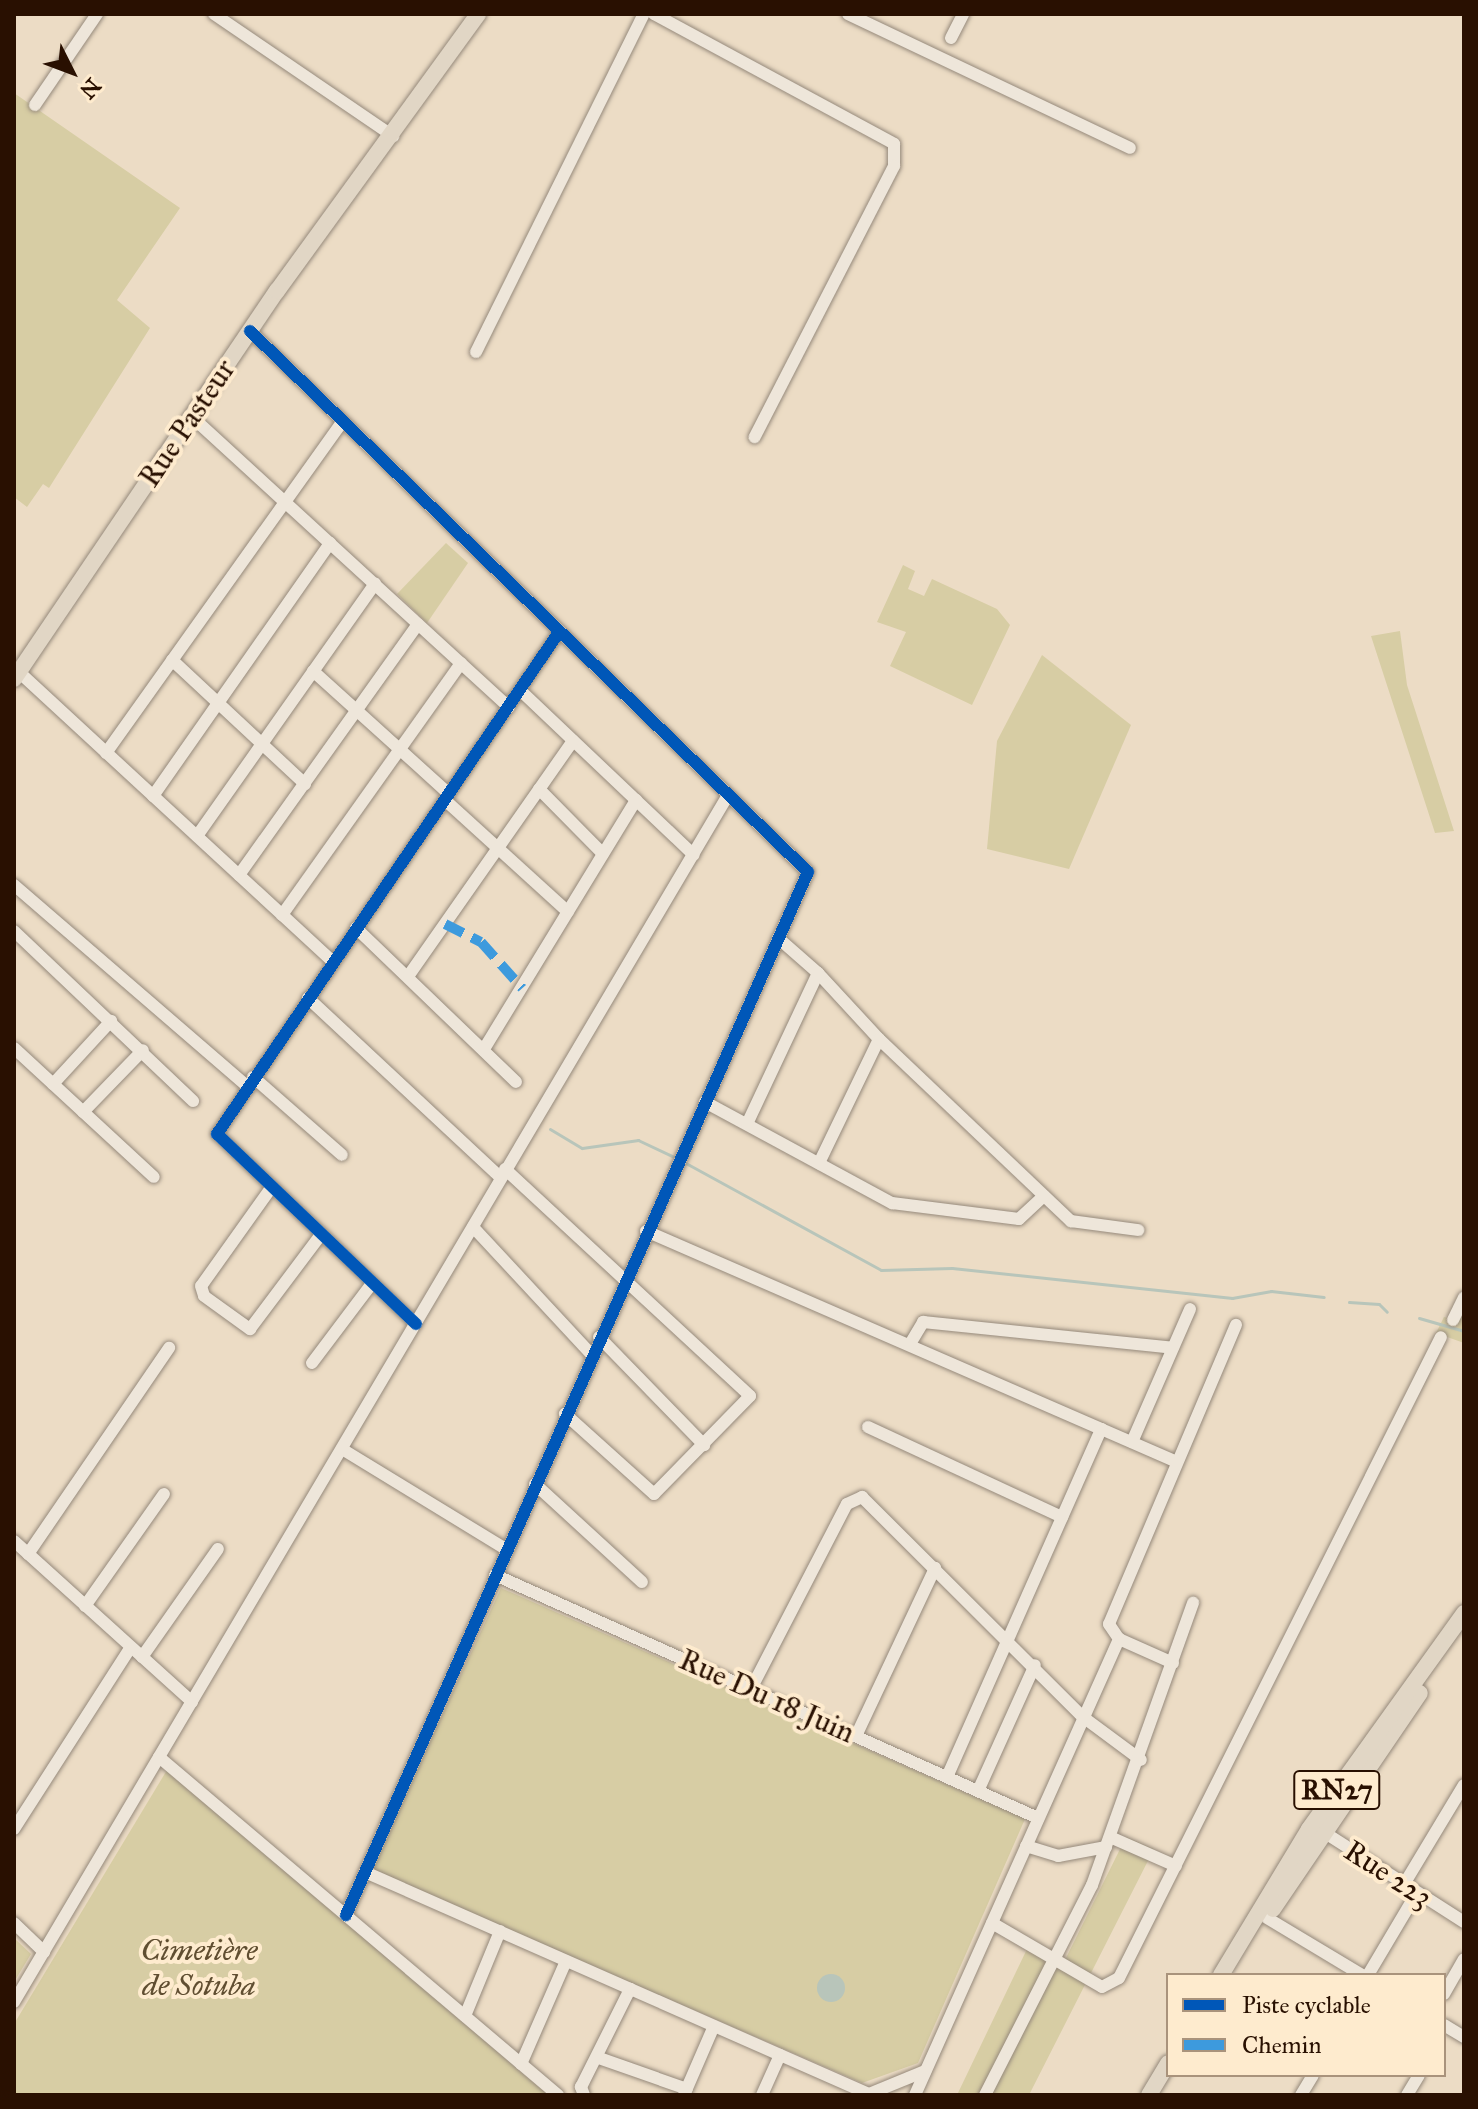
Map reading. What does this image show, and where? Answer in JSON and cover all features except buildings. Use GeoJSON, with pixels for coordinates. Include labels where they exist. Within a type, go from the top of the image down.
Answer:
{"type":"FeatureCollection","features":[{"type":"Feature","properties":{"kind":"main road","name":"Rue Pasteur"},"geometry":{"type":"LineString","coordinates":[[16,675],[250,331],[478,14]]}},
{"type":"Feature","properties":{"kind":"main road","name":"RN27"},"geometry":{"type":"LineString","coordinates":[[1222,1973],[1464,1613]]}},
{"type":"Feature","properties":{"kind":"main road","name":"RN27"},"geometry":{"type":"LineString","coordinates":[[1234,1973],[1317,1828],[1464,1631]]}},
{"type":"Feature","properties":{"kind":"main road"},"geometry":{"type":"LineString","coordinates":[[1149,2095],[1166,2066]]}},
{"type":"Feature","properties":{"kind":"main road"},"geometry":{"type":"LineString","coordinates":[[1159,2095],[1171,2077]]}},
{"type":"Feature","properties":{"kind":"street"},"geometry":{"type":"LineString","coordinates":[[35,105],[97,14]]}},
{"type":"Feature","properties":{"kind":"street"},"geometry":{"type":"LineString","coordinates":[[214,14],[393,136]]}},
{"type":"Feature","properties":{"kind":"street"},"geometry":{"type":"LineString","coordinates":[[476,352],[644,14]]}},
{"type":"Feature","properties":{"kind":"street"},"geometry":{"type":"LineString","coordinates":[[654,14],[894,144],[894,166],[755,437]]}},
{"type":"Feature","properties":{"kind":"street"},"geometry":{"type":"LineString","coordinates":[[848,14],[1130,148]]}},
{"type":"Feature","properties":{"kind":"street"},"geometry":{"type":"LineString","coordinates":[[951,38],[963,14]]}},
{"type":"Feature","properties":{"kind":"street"},"geometry":{"type":"LineString","coordinates":[[250,331],[808,872],[591,1354],[346,1915]]}},
{"type":"Feature","properties":{"kind":"street"},"geometry":{"type":"LineString","coordinates":[[191,416],[509,707]]}},
{"type":"Feature","properties":{"kind":"street"},"geometry":{"type":"LineString","coordinates":[[106,753],[342,422]]}},
{"type":"Feature","properties":{"kind":"street"},"geometry":{"type":"LineString","coordinates":[[153,796],[330,543]]}},
{"type":"Feature","properties":{"kind":"street"},"geometry":{"type":"LineString","coordinates":[[197,836],[375,584]]}},
{"type":"Feature","properties":{"kind":"street"},"geometry":{"type":"LineString","coordinates":[[239,875],[418,624]]}},
{"type":"Feature","properties":{"kind":"street"},"geometry":{"type":"LineString","coordinates":[[416,1324],[370,1286],[217,1134],[250,1081],[559,632]]}},
{"type":"Feature","properties":{"kind":"street"},"geometry":{"type":"LineString","coordinates":[[172,660],[305,784]]}},
{"type":"Feature","properties":{"kind":"street"},"geometry":{"type":"LineString","coordinates":[[282,915],[461,663]]}},
{"type":"Feature","properties":{"kind":"street"},"geometry":{"type":"LineString","coordinates":[[313,671],[568,912]]}},
{"type":"Feature","properties":{"kind":"street"},"geometry":{"type":"LineString","coordinates":[[16,675],[106,753],[333,962]]}},
{"type":"Feature","properties":{"kind":"street"},"geometry":{"type":"LineString","coordinates":[[521,691],[694,855]]}},
{"type":"Feature","properties":{"kind":"street"},"geometry":{"type":"LineString","coordinates":[[409,975],[573,741]]}},
{"type":"Feature","properties":{"kind":"street"},"geometry":{"type":"LineString","coordinates":[[539,789],[603,854]]}},
{"type":"Feature","properties":{"kind":"street"},"geometry":{"type":"LineString","coordinates":[[14,2002],[728,795]]}},
{"type":"Feature","properties":{"kind":"street"},"geometry":{"type":"LineString","coordinates":[[484,1049],[636,800]]}},
{"type":"Feature","properties":{"kind":"street"},"geometry":{"type":"LineString","coordinates":[[14,887],[342,1155]]}},
{"type":"Feature","properties":{"kind":"street"},"geometry":{"type":"LineString","coordinates":[[356,928],[409,975],[516,1082]]}},
{"type":"Feature","properties":{"kind":"street"},"geometry":{"type":"LineString","coordinates":[[14,931],[143,1050],[193,1101]]}},
{"type":"Feature","properties":{"kind":"street"},"geometry":{"type":"LineString","coordinates":[[778,938],[818,973],[879,1039],[1044,1196],[1080,1225],[1138,1230]]}},
{"type":"Feature","properties":{"kind":"street"},"geometry":{"type":"LineString","coordinates":[[747,1124],[818,973]]}},
{"type":"Feature","properties":{"kind":"street"},"geometry":{"type":"LineString","coordinates":[[308,998],[503,1173],[626,1277],[747,1388],[748,1404],[654,1494],[565,1414]]}},
{"type":"Feature","properties":{"kind":"street"},"geometry":{"type":"LineString","coordinates":[[53,1084],[111,1021]]}},
{"type":"Feature","properties":{"kind":"street"},"geometry":{"type":"LineString","coordinates":[[819,1163],[879,1039]]}},
{"type":"Feature","properties":{"kind":"street"},"geometry":{"type":"LineString","coordinates":[[14,1048],[154,1177]]}},
{"type":"Feature","properties":{"kind":"street"},"geometry":{"type":"LineString","coordinates":[[83,1112],[143,1050]]}},
{"type":"Feature","properties":{"kind":"street"},"geometry":{"type":"LineString","coordinates":[[705,1102],[892,1203],[1019,1219],[1044,1196]]}},
{"type":"Feature","properties":{"kind":"street"},"geometry":{"type":"LineString","coordinates":[[271,1188],[201,1286],[204,1296],[250,1329],[319,1237]]}},
{"type":"Feature","properties":{"kind":"street"},"geometry":{"type":"LineString","coordinates":[[473,1227],[591,1354]]}},
{"type":"Feature","properties":{"kind":"street"},"geometry":{"type":"LineString","coordinates":[[646,1231],[1177,1462]]}},
{"type":"Feature","properties":{"kind":"street"},"geometry":{"type":"LineString","coordinates":[[312,1363],[370,1286]]}},
{"type":"Feature","properties":{"kind":"street"},"geometry":{"type":"LineString","coordinates":[[1453,1320],[1464,1297]]}},
{"type":"Feature","properties":{"kind":"street"},"geometry":{"type":"LineString","coordinates":[[1132,1442],[1190,1309]]}},
{"type":"Feature","properties":{"kind":"street"},"geometry":{"type":"LineString","coordinates":[[910,1344],[923,1322],[1173,1348]]}},
{"type":"Feature","properties":{"kind":"street"},"geometry":{"type":"LineString","coordinates":[[1173,1663],[1119,1639],[1109,1624],[1236,1325]]}},
{"type":"Feature","properties":{"kind":"street"},"geometry":{"type":"LineString","coordinates":[[599,1337],[704,1445]]}},
{"type":"Feature","properties":{"kind":"street"},"geometry":{"type":"LineString","coordinates":[[992,1923],[1110,1986],[1176,1866],[1441,1337]]}},
{"type":"Feature","properties":{"kind":"street"},"geometry":{"type":"LineString","coordinates":[[28,1554],[169,1348]]}},
{"type":"Feature","properties":{"kind":"street"},"geometry":{"type":"LineString","coordinates":[[868,1427],[1062,1517]]}},
{"type":"Feature","properties":{"kind":"street"},"geometry":{"type":"LineString","coordinates":[[947,1777],[1101,1429]]}},
{"type":"Feature","properties":{"kind":"street"},"geometry":{"type":"LineString","coordinates":[[342,1449],[506,1549]]}},
{"type":"Feature","properties":{"kind":"street"},"geometry":{"type":"LineString","coordinates":[[535,1484],[642,1582]]}},
{"type":"Feature","properties":{"kind":"street"},"geometry":{"type":"LineString","coordinates":[[85,1606],[164,1494]]}},
{"type":"Feature","properties":{"kind":"street"},"geometry":{"type":"LineString","coordinates":[[751,1689],[854,1497],[935,1568],[1035,1665],[1083,1717],[1141,1760]]}},
{"type":"Feature","properties":{"kind":"street"},"geometry":{"type":"LineString","coordinates":[[14,1541],[192,1702]]}},
{"type":"Feature","properties":{"kind":"street"},"geometry":{"type":"LineString","coordinates":[[142,1657],[218,1549]]}},
{"type":"Feature","properties":{"kind":"street"},"geometry":{"type":"LineString","coordinates":[[856,1736],[935,1568]]}},
{"type":"Feature","properties":{"kind":"street","name":"Rue Du 18 Juin"},"geometry":{"type":"LineString","coordinates":[[495,1575],[1038,1818]]}},
{"type":"Feature","properties":{"kind":"street"},"geometry":{"type":"LineString","coordinates":[[985,2095],[1056,1959],[1108,1842],[1141,1760],[1193,1603]]}},
{"type":"Feature","properties":{"kind":"street"},"geometry":{"type":"LineString","coordinates":[[915,2095],[1119,1639]]}},
{"type":"Feature","properties":{"kind":"street"},"geometry":{"type":"LineString","coordinates":[[14,1829],[131,1647]]}},
{"type":"Feature","properties":{"kind":"street"},"geometry":{"type":"LineString","coordinates":[[978,1791],[1035,1665]]}},
{"type":"Feature","properties":{"kind":"street"},"geometry":{"type":"LineString","coordinates":[[159,1757],[558,2095]]}},
{"type":"Feature","properties":{"kind":"street"},"geometry":{"type":"LineString","coordinates":[[1403,1886],[1464,1785]]}},
{"type":"Feature","properties":{"kind":"street","name":"Rue 223"},"geometry":{"type":"LineString","coordinates":[[1317,1828],[1403,1886],[1464,1922]]}},
{"type":"Feature","properties":{"kind":"street"},"geometry":{"type":"LineString","coordinates":[[1026,1846],[1058,1856],[1108,1842],[1176,1866]]}},
{"type":"Feature","properties":{"kind":"street"},"geometry":{"type":"LineString","coordinates":[[365,1872],[870,2094],[925,2071]]}},
{"type":"Feature","properties":{"kind":"street"},"geometry":{"type":"LineString","coordinates":[[1366,1973],[1416,1894]]}},
{"type":"Feature","properties":{"kind":"street"},"geometry":{"type":"LineString","coordinates":[[1267,1918],[1362,1973]]}},
{"type":"Feature","properties":{"kind":"street"},"geometry":{"type":"LineString","coordinates":[[14,1923],[44,1952]]}},
{"type":"Feature","properties":{"kind":"street"},"geometry":{"type":"LineString","coordinates":[[465,2016],[500,1931]]}},
{"type":"Feature","properties":{"kind":"street"},"geometry":{"type":"LineString","coordinates":[[1446,1990],[1464,1959]]}},
{"type":"Feature","properties":{"kind":"street"},"geometry":{"type":"LineString","coordinates":[[521,2064],[566,1961]]}},
{"type":"Feature","properties":{"kind":"street"},"geometry":{"type":"LineString","coordinates":[[584,2095],[581,2087],[599,2058],[630,1989]]}},
{"type":"Feature","properties":{"kind":"street"},"geometry":{"type":"LineString","coordinates":[[599,2058],[686,2092],[714,2026]]}},
{"type":"Feature","properties":{"kind":"street"},"geometry":{"type":"LineString","coordinates":[[762,2095],[780,2055]]}},
{"type":"Feature","properties":{"kind":"street"},"geometry":{"type":"LineString","coordinates":[[1301,2095],[1312,2077]]}},
{"type":"Feature","properties":{"kind":"street"},"geometry":{"type":"LineString","coordinates":[[1407,2095],[1418,2077]]}},
{"type":"Feature","properties":{"kind":"street"},"geometry":{"type":"LineString","coordinates":[[836,2095],[841,2082]]}},
{"type":"Feature","properties":{"kind":"green space"},"geometry":{"type":"Polygon","coordinates":[[[14,93],[180,208],[117,300],[150,328],[49,488],[43,484],[27,507],[14,497],[14,93]]]}},
{"type":"Feature","properties":{"kind":"green space"},"geometry":{"type":"Polygon","coordinates":[[[446,543],[468,563],[427,623],[397,594],[446,543]]]}},
{"type":"Feature","properties":{"kind":"green space"},"geometry":{"type":"Polygon","coordinates":[[[903,565],[915,571],[908,589],[924,596],[932,579],[997,609],[1010,625],[972,705],[890,666],[906,632],[877,622],[903,565]]]}},
{"type":"Feature","properties":{"kind":"green space"},"geometry":{"type":"Polygon","coordinates":[[[1400,631],[1407,685],[1454,831],[1435,833],[1371,636],[1400,631]]]}},
{"type":"Feature","properties":{"kind":"green space"},"geometry":{"type":"Polygon","coordinates":[[[1042,655],[1131,725],[1069,869],[987,849],[997,741],[1042,655]]]}},
{"type":"Feature","properties":{"kind":"green space"},"geometry":{"type":"Polygon","coordinates":[[[1464,1306],[1464,1343],[1436,1333],[1444,1317],[1457,1320],[1464,1306]]]}},
{"type":"Feature","properties":{"kind":"green space"},"geometry":{"type":"Polygon","coordinates":[[[501,1588],[1025,1819],[918,2063],[862,2083],[371,1870],[501,1588]]]}},
{"type":"Feature","properties":{"kind":"green space","name":"Cimetière de Sotuba"},"geometry":{"type":"Polygon","coordinates":[[[167,1770],[548,2095],[14,2095],[14,2024],[167,1770]]]}},
{"type":"Feature","properties":{"kind":"green space"},"geometry":{"type":"Polygon","coordinates":[[[1126,1837],[1154,1849],[1029,2095],[957,2095],[1027,1949],[1062,1966],[1126,1837]]]}},
{"type":"Feature","properties":{"kind":"green space"},"geometry":{"type":"Polygon","coordinates":[[[14,1938],[31,1954],[14,1982],[14,1938]]]}},
{"type":"Feature","properties":{"kind":"shaded area"},"geometry":{"type":"Polygon","coordinates":[[[831,1974],[841,1978],[845,1988],[841,1998],[831,2002],[821,1998],[817,1988],[821,1978],[831,1974]]]}},
{"type":"Feature","properties":{"kind":"waterway"},"geometry":{"type":"LineString","coordinates":[[550,1129],[582,1148],[638,1140],[676,1158]]}},
{"type":"Feature","properties":{"kind":"waterway"},"geometry":{"type":"LineString","coordinates":[[682,1161],[881,1270],[952,1268],[1232,1298],[1271,1291],[1324,1297]]}},
{"type":"Feature","properties":{"kind":"waterway"},"geometry":{"type":"LineString","coordinates":[[1349,1302],[1379,1304],[1387,1312]]}},
{"type":"Feature","properties":{"kind":"waterway"},"geometry":{"type":"LineString","coordinates":[[1419,1318],[1464,1331]]}},
{"type":"Feature","properties":{"kind":"marked path"},"geometry":{"type":"LineString","coordinates":[[445,924],[481,942],[522,988]]}},
{"type":"Feature","properties":{"kind":"cycle path"},"geometry":{"type":"LineString","coordinates":[[250,331],[808,872],[346,1915]]}},
{"type":"Feature","properties":{"kind":"cycle path"},"geometry":{"type":"LineString","coordinates":[[416,1324],[217,1134],[559,632]]}}]}
